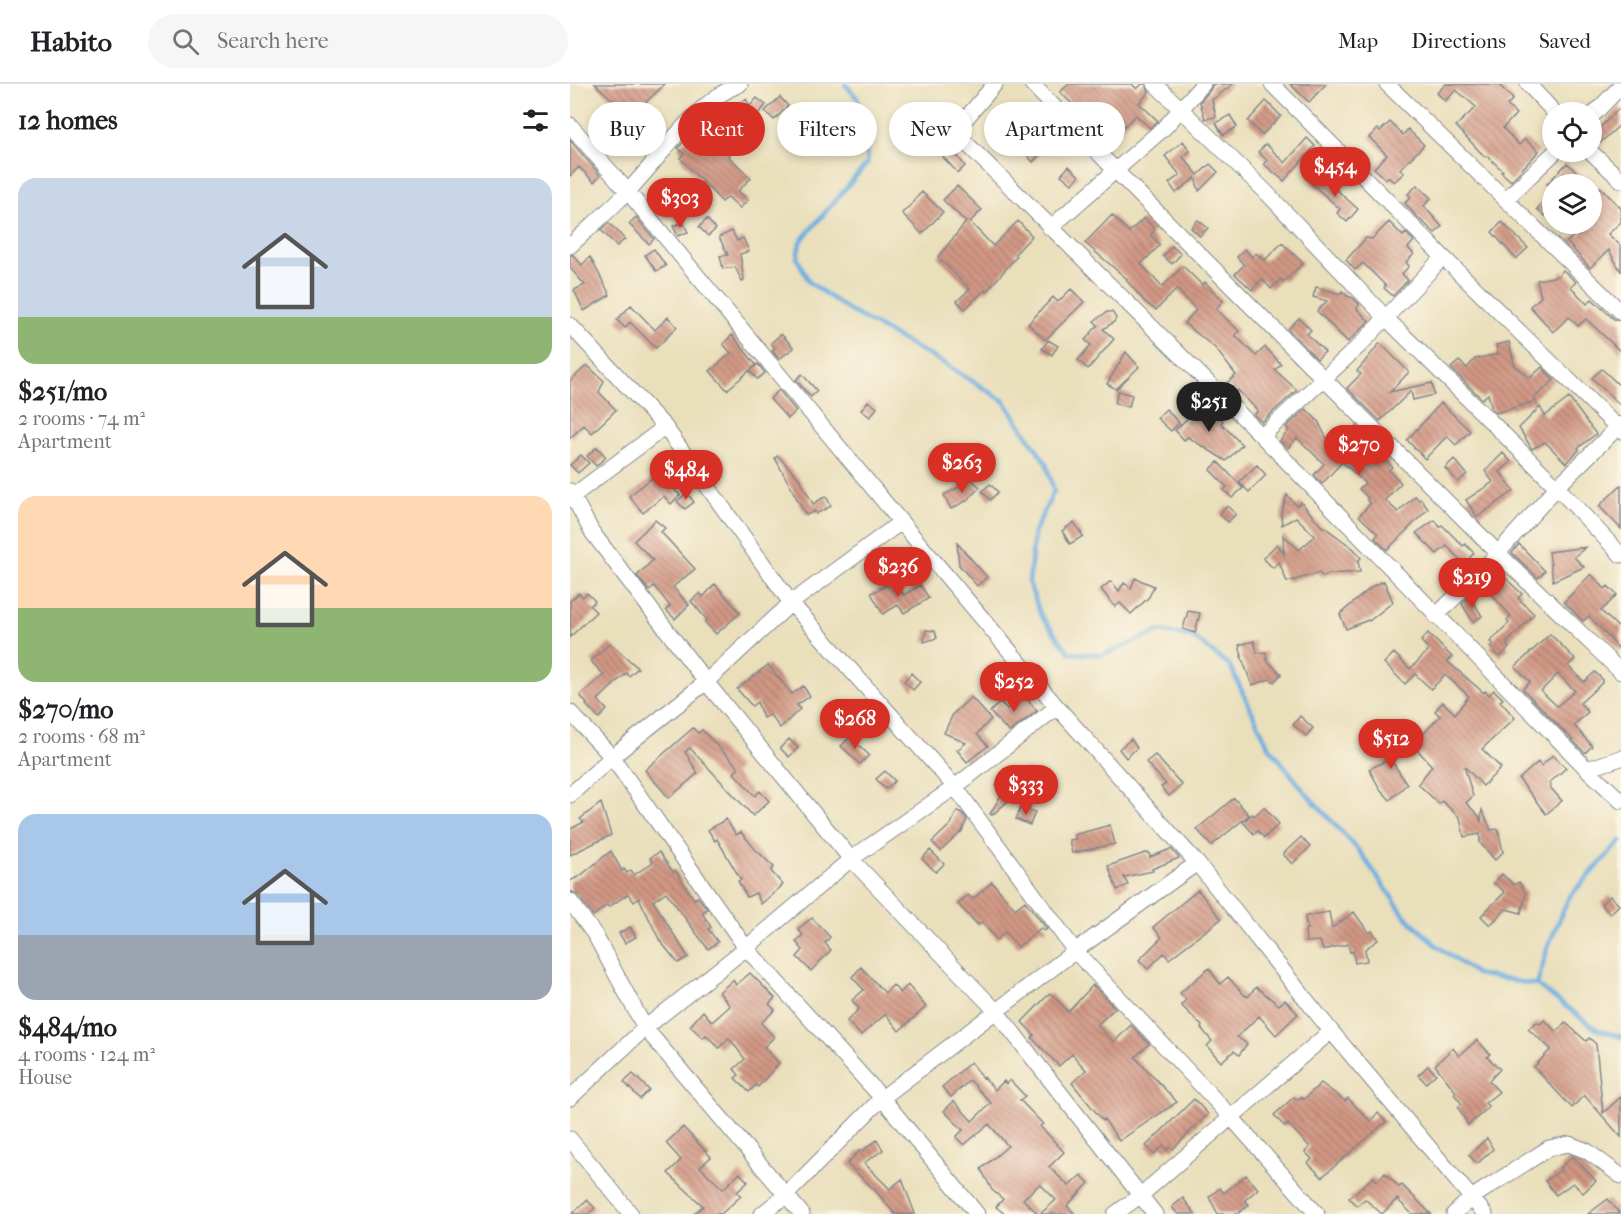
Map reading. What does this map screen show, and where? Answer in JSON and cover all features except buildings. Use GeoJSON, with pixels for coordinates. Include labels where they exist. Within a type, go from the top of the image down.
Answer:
{"type":"FeatureCollection","features":[{"type":"Feature","properties":{"kind":"street"},"geometry":{"type":"LineString","coordinates":[[570,246],[628,192],[677,135],[711,101],[740,84]]}},
{"type":"Feature","properties":{"kind":"street"},"geometry":{"type":"LineString","coordinates":[[995,84],[960,123],[957,129],[960,136],[1050,228],[1262,436],[1587,769],[1621,801]]}},
{"type":"Feature","properties":{"kind":"street"},"geometry":{"type":"LineString","coordinates":[[1032,84],[1498,553],[1621,672]]}},
{"type":"Feature","properties":{"kind":"street"},"geometry":{"type":"LineString","coordinates":[[1155,84],[1264,190],[1386,318],[1557,487],[1621,555]]}},
{"type":"Feature","properties":{"kind":"street"},"geometry":{"type":"LineString","coordinates":[[1050,228],[1116,171],[1181,110],[1203,84]]}},
{"type":"Feature","properties":{"kind":"street"},"geometry":{"type":"LineString","coordinates":[[1272,84],[1443,257],[1620,427],[1557,487],[1437,616]]}},
{"type":"Feature","properties":{"kind":"street"},"geometry":{"type":"LineString","coordinates":[[1387,84],[1415,114],[1621,312]]}},
{"type":"Feature","properties":{"kind":"street"},"geometry":{"type":"LineString","coordinates":[[1528,84],[1545,102]]}},
{"type":"Feature","properties":{"kind":"street"},"geometry":{"type":"LineString","coordinates":[[1602,106],[1621,86]]}},
{"type":"Feature","properties":{"kind":"street"},"geometry":{"type":"LineString","coordinates":[[570,125],[1057,707],[1197,863],[1331,1031],[1485,1214]]}},
{"type":"Feature","properties":{"kind":"street"},"geometry":{"type":"LineString","coordinates":[[1506,199],[1545,162]]}},
{"type":"Feature","properties":{"kind":"street"},"geometry":{"type":"LineString","coordinates":[[1602,162],[1621,180]]}},
{"type":"Feature","properties":{"kind":"street"},"geometry":{"type":"LineString","coordinates":[[1262,436],[1386,318],[1443,257]]}},
{"type":"Feature","properties":{"kind":"street"},"geometry":{"type":"LineString","coordinates":[[570,326],[665,427],[791,603],[955,787],[1075,951],[1231,1117],[1317,1214]]}},
{"type":"Feature","properties":{"kind":"street"},"geometry":{"type":"LineString","coordinates":[[665,427],[571,495],[592,532],[706,682],[851,859],[996,1011],[1155,1214]]}},
{"type":"Feature","properties":{"kind":"street"},"geometry":{"type":"LineString","coordinates":[[570,795],[612,757],[706,682],[791,603],[901,522]]}},
{"type":"Feature","properties":{"kind":"street"},"geometry":{"type":"LineString","coordinates":[[570,1098],[645,1028],[746,948],[851,859],[955,787],[1057,707]]}},
{"type":"Feature","properties":{"kind":"street"},"geometry":{"type":"LineString","coordinates":[[570,712],[612,757],[746,948],[882,1098],[977,1214]]}},
{"type":"Feature","properties":{"kind":"street"},"geometry":{"type":"LineString","coordinates":[[1587,769],[1621,758]]}},
{"type":"Feature","properties":{"kind":"street"},"geometry":{"type":"LineString","coordinates":[[762,1214],[786,1195],[882,1098],[1075,951],[1197,863]]}},
{"type":"Feature","properties":{"kind":"street"},"geometry":{"type":"LineString","coordinates":[[570,901],[595,935],[645,1028],[802,1214]]}},
{"type":"Feature","properties":{"kind":"street"},"geometry":{"type":"LineString","coordinates":[[1115,1214],[1141,1195],[1331,1031]]}},
{"type":"Feature","properties":{"kind":"street"},"geometry":{"type":"LineString","coordinates":[[570,1139],[631,1214]]}},
{"type":"Feature","properties":{"kind":"street"},"geometry":{"type":"LineString","coordinates":[[1454,1214],[1471,1198],[1549,1148],[1569,1144],[1587,1151],[1621,1176]]}},
{"type":"Feature","properties":{"kind":"waterway"},"geometry":{"type":"LineString","coordinates":[[845,84],[858,99],[868,162],[800,242],[797,258],[809,282],[850,311],[945,364],[1004,401],[1046,463],[1054,491],[1034,533],[1029,583],[1041,616],[1070,653],[1103,655],[1160,631],[1193,637],[1230,666],[1268,745],[1304,791],[1360,852],[1405,916],[1436,945],[1476,974],[1537,985],[1596,1029],[1621,1037]]}},
{"type":"Feature","properties":{"kind":"waterway"},"geometry":{"type":"LineString","coordinates":[[1537,985],[1548,946],[1569,897],[1621,841]]}}]}
